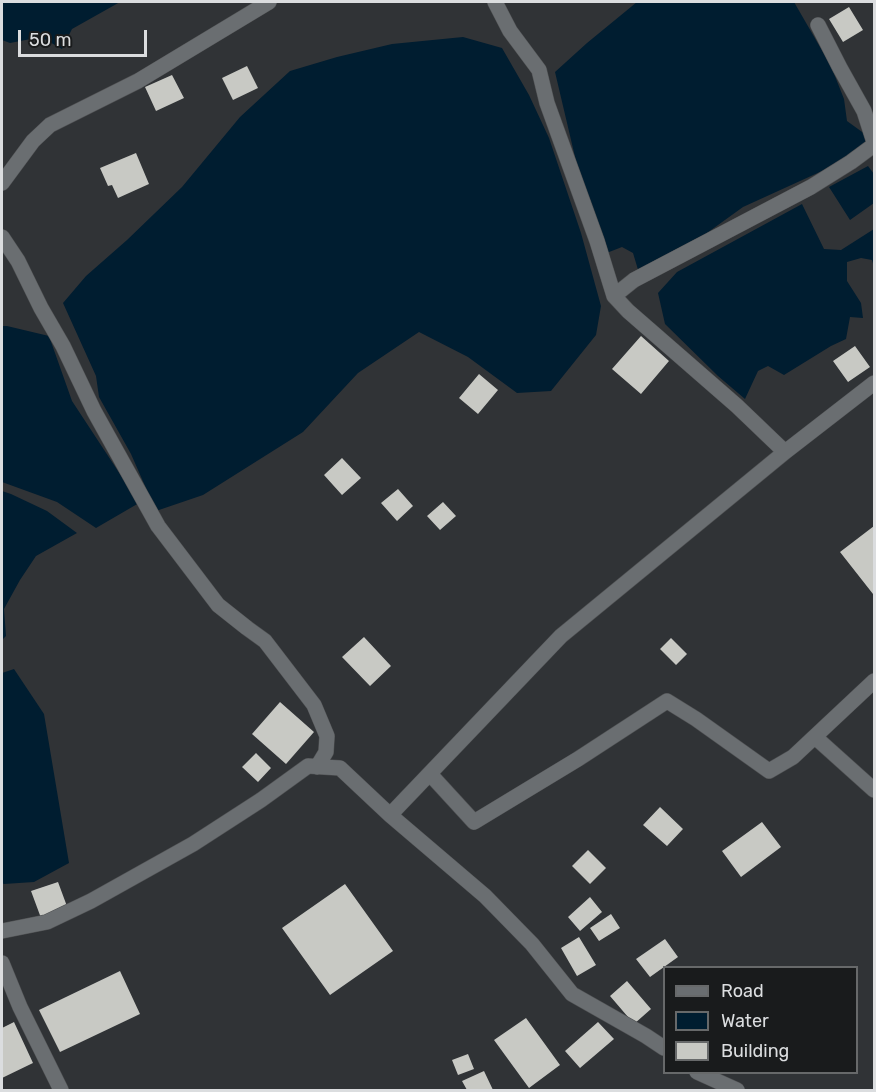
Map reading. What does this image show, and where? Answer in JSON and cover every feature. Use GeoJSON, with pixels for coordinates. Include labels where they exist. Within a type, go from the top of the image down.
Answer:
{"type":"FeatureCollection","features":[{"type":"Feature","properties":{"kind":"street"},"geometry":{"type":"LineString","coordinates":[[2,183],[33,141],[50,125],[138,81],[269,2]]}},
{"type":"Feature","properties":{"kind":"street"},"geometry":{"type":"LineString","coordinates":[[495,2],[510,31],[539,70],[547,103],[597,241],[614,296],[628,311],[729,398],[785,452]]}},
{"type":"Feature","properties":{"kind":"street"},"geometry":{"type":"LineString","coordinates":[[614,296],[634,280],[811,187],[851,162],[874,144],[864,111],[818,25]]}},
{"type":"Feature","properties":{"kind":"street"},"geometry":{"type":"LineString","coordinates":[[2,237],[18,261],[94,411],[158,526],[218,605],[265,641],[314,705],[327,736],[326,752],[317,767]]}},
{"type":"Feature","properties":{"kind":"street"},"geometry":{"type":"LineString","coordinates":[[390,815],[561,636],[785,452],[874,383]]}},
{"type":"Feature","properties":{"kind":"street"},"geometry":{"type":"LineString","coordinates":[[430,774],[474,822],[578,759],[667,701],[769,771],[792,757],[874,681]]}},
{"type":"Feature","properties":{"kind":"street"},"geometry":{"type":"LineString","coordinates":[[814,737],[874,790]]}},
{"type":"Feature","properties":{"kind":"street"},"geometry":{"type":"LineString","coordinates":[[2,931],[47,922],[91,901],[193,844],[308,766],[340,768],[390,815],[485,896],[532,944],[572,994],[663,1047]]}},
{"type":"Feature","properties":{"kind":"street"},"geometry":{"type":"LineString","coordinates":[[2,963],[20,1007],[61,1090]]}},
{"type":"Feature","properties":{"kind":"street"},"geometry":{"type":"LineString","coordinates":[[701,1074],[737,1090]]}},
{"type":"Feature","properties":{"kind":"water"},"geometry":{"type":"Polygon","coordinates":[[[2,2],[120,2],[72,29],[62,49],[41,37],[10,43],[2,40],[2,2]]]}},
{"type":"Feature","properties":{"kind":"water"},"geometry":{"type":"Polygon","coordinates":[[[637,2],[794,2],[831,66],[844,99],[847,121],[869,137],[865,145],[822,171],[743,207],[700,238],[639,273],[633,253],[622,247],[604,254],[584,195],[555,72],[637,2]]]}},
{"type":"Feature","properties":{"kind":"water"},"geometry":{"type":"Polygon","coordinates":[[[463,37],[502,48],[529,95],[549,138],[581,233],[601,306],[596,335],[551,391],[517,393],[468,357],[419,332],[358,373],[303,432],[203,495],[156,511],[131,454],[99,397],[96,376],[63,303],[86,276],[182,187],[240,117],[290,71],[392,44],[463,37]]]}},
{"type":"Feature","properties":{"kind":"water"},"geometry":{"type":"Polygon","coordinates":[[[868,166],[874,174],[874,203],[850,220],[829,187],[868,166]]]}},
{"type":"Feature","properties":{"kind":"water"},"geometry":{"type":"Polygon","coordinates":[[[802,204],[824,249],[841,250],[874,229],[874,267],[872,260],[861,258],[847,262],[847,281],[861,303],[863,318],[850,317],[846,339],[784,375],[768,366],[758,371],[745,399],[665,324],[658,293],[677,272],[802,204]]]}},
{"type":"Feature","properties":{"kind":"water"},"geometry":{"type":"Polygon","coordinates":[[[2,326],[49,336],[72,401],[139,503],[96,528],[57,502],[2,482],[2,326]]]}},
{"type":"Feature","properties":{"kind":"water"},"geometry":{"type":"Polygon","coordinates":[[[2,491],[47,511],[77,533],[36,556],[4,609],[6,636],[2,640],[2,491]]]}},
{"type":"Feature","properties":{"kind":"water"},"geometry":{"type":"Polygon","coordinates":[[[14,669],[44,714],[69,863],[34,882],[4,884],[2,883],[2,673],[14,669]]]}},
{"type":"Feature","properties":{"kind":"building"},"geometry":{"type":"Polygon","coordinates":[[[849,7],[863,30],[843,42],[829,19],[849,7]]]}},
{"type":"Feature","properties":{"kind":"building"},"geometry":{"type":"Polygon","coordinates":[[[247,66],[258,88],[233,100],[222,78],[247,66]]]}},
{"type":"Feature","properties":{"kind":"building"},"geometry":{"type":"Polygon","coordinates":[[[172,75],[184,98],[156,111],[145,87],[172,75]]]}},
{"type":"Feature","properties":{"kind":"building"},"geometry":{"type":"Polygon","coordinates":[[[136,153],[149,184],[118,198],[112,185],[108,186],[100,168],[136,153]]]}},
{"type":"Feature","properties":{"kind":"building"},"geometry":{"type":"Polygon","coordinates":[[[641,336],[669,361],[641,394],[612,369],[641,336]]]}},
{"type":"Feature","properties":{"kind":"building"},"geometry":{"type":"Polygon","coordinates":[[[855,346],[870,367],[848,382],[833,361],[855,346]]]}},
{"type":"Feature","properties":{"kind":"building"},"geometry":{"type":"Polygon","coordinates":[[[479,374],[498,390],[478,414],[459,398],[479,374]]]}},
{"type":"Feature","properties":{"kind":"building"},"geometry":{"type":"Polygon","coordinates":[[[342,458],[361,478],[342,495],[324,475],[342,458]]]}},
{"type":"Feature","properties":{"kind":"building"},"geometry":{"type":"Polygon","coordinates":[[[398,489],[413,506],[397,521],[381,503],[398,489]]]}},
{"type":"Feature","properties":{"kind":"building"},"geometry":{"type":"Polygon","coordinates":[[[443,502],[456,516],[440,530],[427,516],[443,502]]]}},
{"type":"Feature","properties":{"kind":"building"},"geometry":{"type":"Polygon","coordinates":[[[874,526],[874,593],[873,594],[840,552],[874,526]]]}},
{"type":"Feature","properties":{"kind":"building"},"geometry":{"type":"Polygon","coordinates":[[[364,637],[391,666],[370,686],[342,657],[364,637]]]}},
{"type":"Feature","properties":{"kind":"building"},"geometry":{"type":"Polygon","coordinates":[[[671,638],[687,654],[676,665],[660,649],[671,638]]]}},
{"type":"Feature","properties":{"kind":"building"},"geometry":{"type":"Polygon","coordinates":[[[280,702],[314,732],[286,764],[252,734],[280,702]]]}},
{"type":"Feature","properties":{"kind":"building"},"geometry":{"type":"Polygon","coordinates":[[[256,753],[271,768],[258,782],[242,767],[256,753]]]}},
{"type":"Feature","properties":{"kind":"building"},"geometry":{"type":"Polygon","coordinates":[[[660,807],[683,829],[667,846],[643,825],[660,807]]]}},
{"type":"Feature","properties":{"kind":"building"},"geometry":{"type":"Polygon","coordinates":[[[762,822],[781,847],[741,877],[722,851],[762,822]]]}},
{"type":"Feature","properties":{"kind":"building"},"geometry":{"type":"Polygon","coordinates":[[[588,850],[606,868],[590,884],[572,866],[588,850]]]}},
{"type":"Feature","properties":{"kind":"building"},"geometry":{"type":"Polygon","coordinates":[[[58,882],[68,909],[41,918],[31,891],[58,882]]]}},
{"type":"Feature","properties":{"kind":"building"},"geometry":{"type":"Polygon","coordinates":[[[345,884],[393,951],[330,995],[282,928],[345,884]]]}},
{"type":"Feature","properties":{"kind":"building"},"geometry":{"type":"Polygon","coordinates":[[[590,897],[602,912],[580,931],[568,917],[590,897]]]}},
{"type":"Feature","properties":{"kind":"building"},"geometry":{"type":"Polygon","coordinates":[[[611,914],[620,928],[599,941],[590,928],[611,914]]]}},
{"type":"Feature","properties":{"kind":"building"},"geometry":{"type":"Polygon","coordinates":[[[579,937],[596,965],[577,976],[561,948],[579,937]]]}},
{"type":"Feature","properties":{"kind":"building"},"geometry":{"type":"Polygon","coordinates":[[[665,939],[678,957],[650,977],[636,959],[665,939]]]}},
{"type":"Feature","properties":{"kind":"building"},"geometry":{"type":"Polygon","coordinates":[[[120,971],[140,1014],[60,1052],[39,1010],[120,971]]]}},
{"type":"Feature","properties":{"kind":"building"},"geometry":{"type":"Polygon","coordinates":[[[627,981],[651,1009],[634,1024],[610,996],[627,981]]]}},
{"type":"Feature","properties":{"kind":"building"},"geometry":{"type":"Polygon","coordinates":[[[526,1018],[560,1065],[529,1088],[494,1040],[526,1018]]]}},
{"type":"Feature","properties":{"kind":"building"},"geometry":{"type":"Polygon","coordinates":[[[14,1022],[33,1063],[2,1078],[2,1028],[14,1022]]]}},
{"type":"Feature","properties":{"kind":"building"},"geometry":{"type":"Polygon","coordinates":[[[598,1022],[614,1039],[580,1068],[565,1051],[598,1022]]]}},
{"type":"Feature","properties":{"kind":"building"},"geometry":{"type":"Polygon","coordinates":[[[468,1054],[474,1069],[458,1075],[452,1060],[468,1054]]]}},
{"type":"Feature","properties":{"kind":"building"},"geometry":{"type":"Polygon","coordinates":[[[484,1071],[493,1090],[467,1090],[462,1081],[484,1071]]]}}]}
